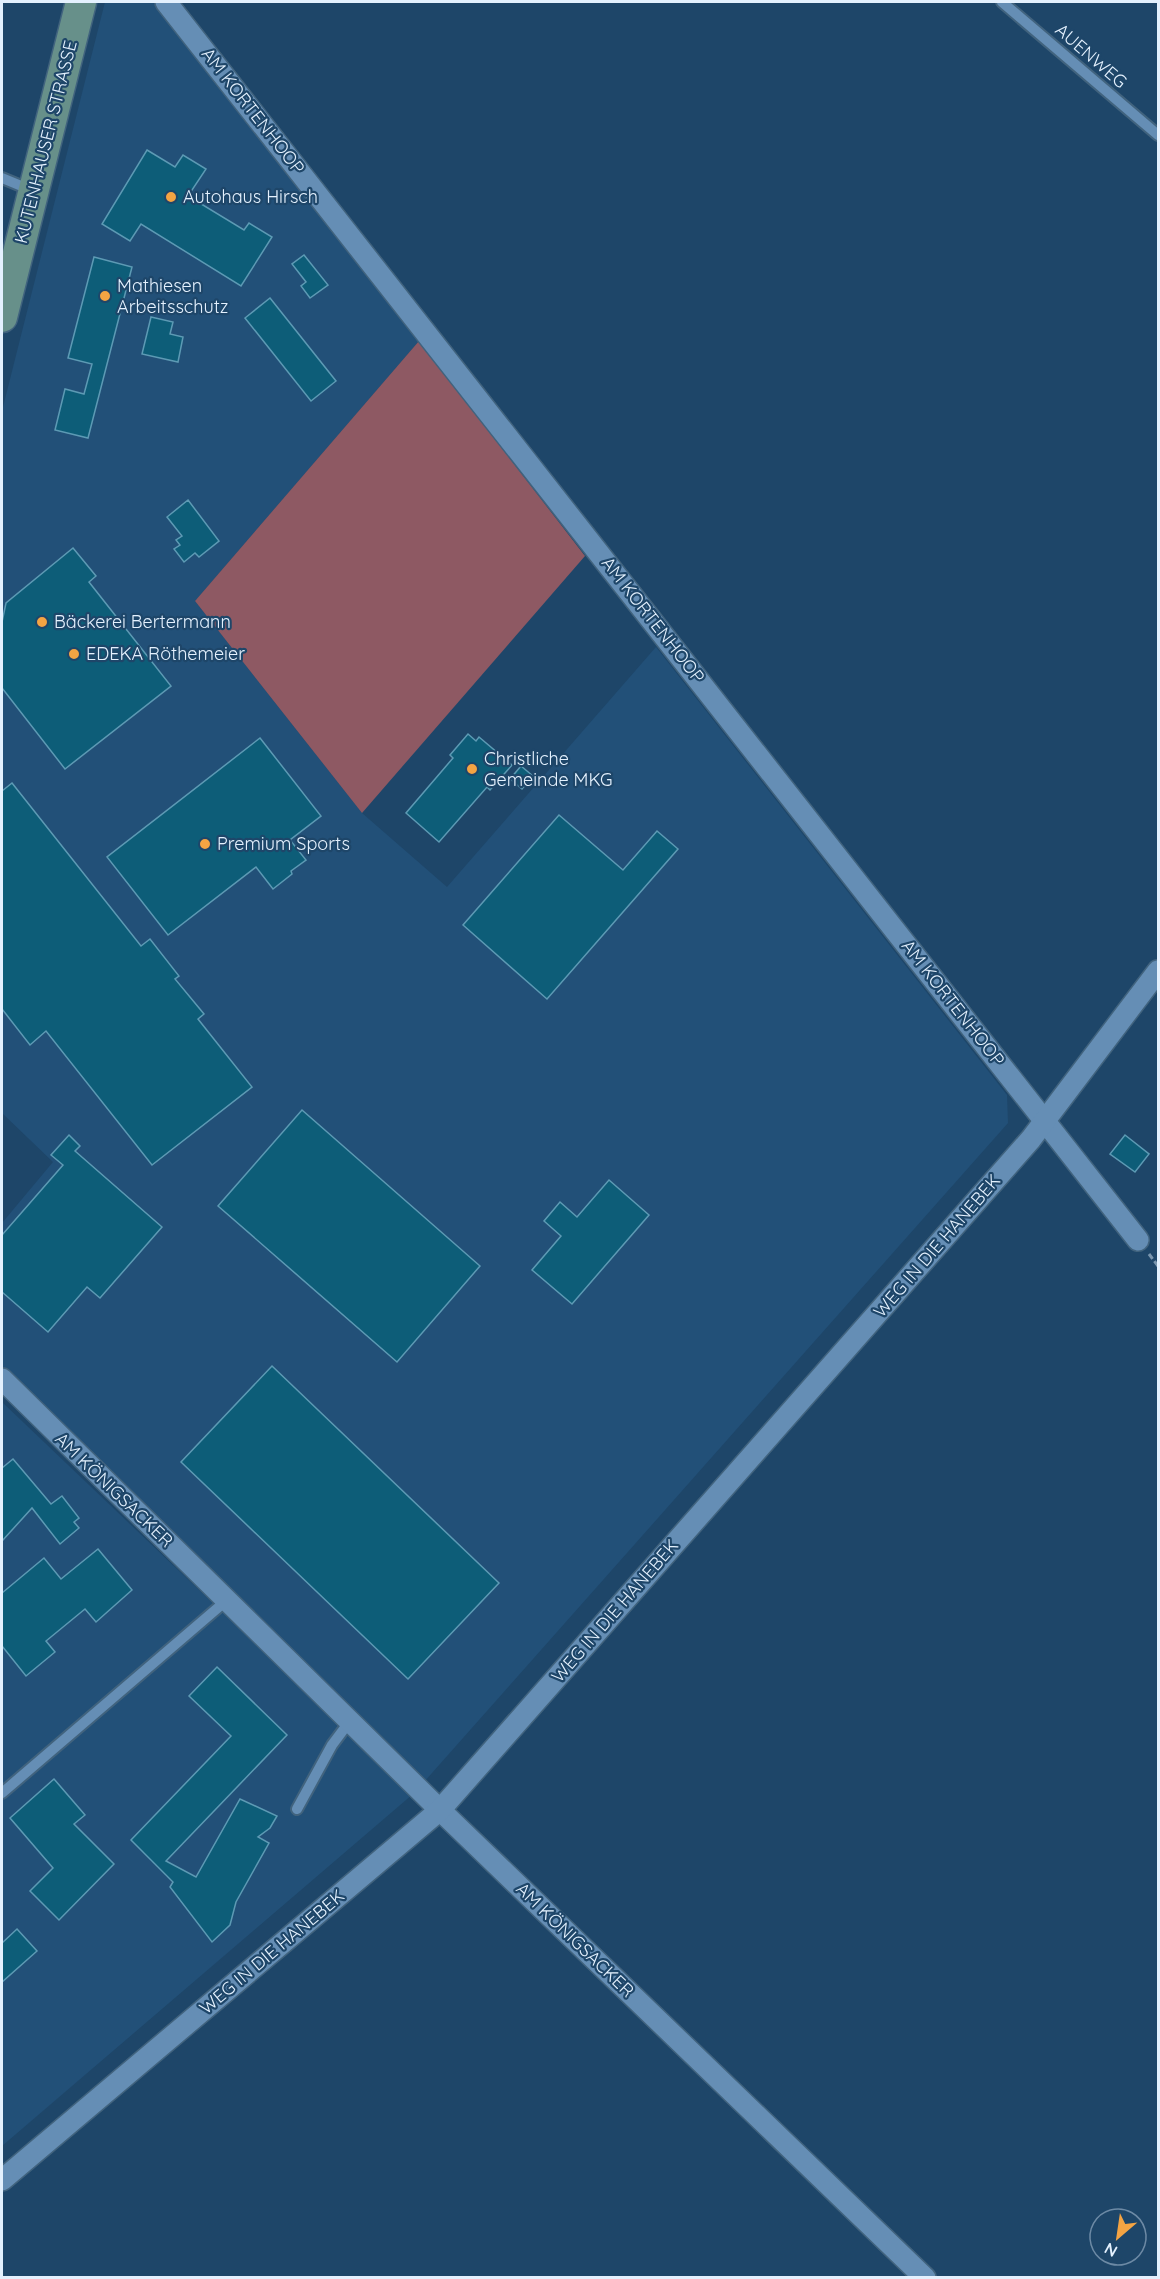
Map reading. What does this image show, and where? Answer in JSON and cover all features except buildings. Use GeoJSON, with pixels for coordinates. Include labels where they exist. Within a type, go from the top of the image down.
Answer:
{"type":"FeatureCollection","features":[{"type":"Feature","properties":{"kind":"street","name":"KUTENHAUSER STRASSE"},"geometry":{"type":"LineString","coordinates":[[2,317],[80,2]]}},
{"type":"Feature","properties":{"kind":"street","name":"AM KORTENHOOP"},"geometry":{"type":"LineString","coordinates":[[166,2],[1138,1240]]}},
{"type":"Feature","properties":{"kind":"street","name":"WEG IN DIE HANEBEK"},"geometry":{"type":"LineString","coordinates":[[2,2180],[440,1810],[1031,1139],[1158,971]]}},
{"type":"Feature","properties":{"kind":"street","name":"AM KÖNIGSACKER"},"geometry":{"type":"LineString","coordinates":[[2,1380],[440,1810],[925,2277]]}},
{"type":"Feature","properties":{"kind":"lane","name":"AUENWEG"},"geometry":{"type":"LineString","coordinates":[[1002,2],[1158,135]]}},
{"type":"Feature","properties":{"kind":"lane"},"geometry":{"type":"LineString","coordinates":[[2,178],[34,192]]}},
{"type":"Feature","properties":{"kind":"lane"},"geometry":{"type":"LineString","coordinates":[[2,1795],[227,1600]]}},
{"type":"Feature","properties":{"kind":"lane"},"geometry":{"type":"LineString","coordinates":[[297,1809],[332,1745],[350,1722]]}},
{"type":"Feature","properties":{"kind":"shaded area"},"geometry":{"type":"Polygon","coordinates":[[[105,2],[153,2],[419,341],[195,601],[362,813],[447,887],[656,647],[1007,1095],[1008,1123],[424,1782],[2,1370],[2,1223],[53,1162],[2,1113],[2,411],[105,2]]]}},
{"type":"Feature","properties":{"kind":"shaded area"},"geometry":{"type":"Polygon","coordinates":[[[419,341],[585,556],[362,813],[195,601],[419,341]]]}},
{"type":"Feature","properties":{"kind":"shaded area"},"geometry":{"type":"Polygon","coordinates":[[[2,1402],[413,1794],[2,2146],[2,1402]]]}},
{"type":"Feature","properties":{"kind":"place","name":"Autohaus Hirsch"},"geometry":{"type":"Point","coordinates":[171,197]}},
{"type":"Feature","properties":{"kind":"place","name":"Mathiesen Arbeitsschutz"},"geometry":{"type":"Point","coordinates":[105,296]}},
{"type":"Feature","properties":{"kind":"place","name":"Bäckerei Bertermann"},"geometry":{"type":"Point","coordinates":[42,622]}},
{"type":"Feature","properties":{"kind":"place","name":"EDEKA Röthemeier"},"geometry":{"type":"Point","coordinates":[74,654]}},
{"type":"Feature","properties":{"kind":"place","name":"Christliche Gemeinde MKG"},"geometry":{"type":"Point","coordinates":[472,769]}},
{"type":"Feature","properties":{"kind":"place","name":"Premium Sports"},"geometry":{"type":"Point","coordinates":[205,844]}}]}
